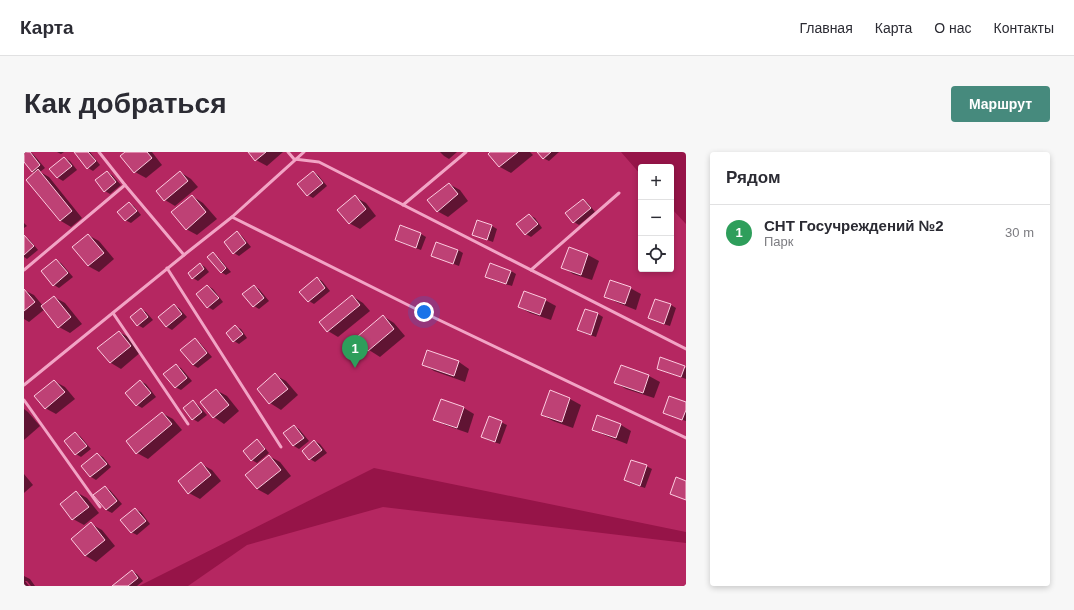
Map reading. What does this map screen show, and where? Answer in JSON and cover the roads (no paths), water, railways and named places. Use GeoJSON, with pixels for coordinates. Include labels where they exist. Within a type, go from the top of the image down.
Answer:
{"type":"FeatureCollection","features":[{"type":"Feature","properties":{"kind":"lane"},"geometry":{"type":"LineString","coordinates":[[99,152],[184,254]]}},
{"type":"Feature","properties":{"kind":"lane"},"geometry":{"type":"LineString","coordinates":[[288,152],[294,159],[319,162],[686,349]]}},
{"type":"Feature","properties":{"kind":"lane"},"geometry":{"type":"LineString","coordinates":[[24,385],[184,254],[232,217],[294,159],[304,152]]}},
{"type":"Feature","properties":{"kind":"lane"},"geometry":{"type":"LineString","coordinates":[[403,205],[466,152]]}},
{"type":"Feature","properties":{"kind":"lane"},"geometry":{"type":"LineString","coordinates":[[24,270],[125,185]]}},
{"type":"Feature","properties":{"kind":"lane"},"geometry":{"type":"LineString","coordinates":[[530,270],[618,194]]}},
{"type":"Feature","properties":{"kind":"lane"},"geometry":{"type":"LineString","coordinates":[[232,217],[414,308],[686,438]]}},
{"type":"Feature","properties":{"kind":"lane"},"geometry":{"type":"LineString","coordinates":[[167,268],[281,447]]}},
{"type":"Feature","properties":{"kind":"lane"},"geometry":{"type":"LineString","coordinates":[[113,313],[188,424]]}},
{"type":"Feature","properties":{"kind":"lane"},"geometry":{"type":"LineString","coordinates":[[24,400],[100,507]]}},
{"type":"Feature","properties":{"kind":"place","name":"СНТ Госучреждений №2"},"geometry":{"type":"Point","coordinates":[355,368]}}]}
